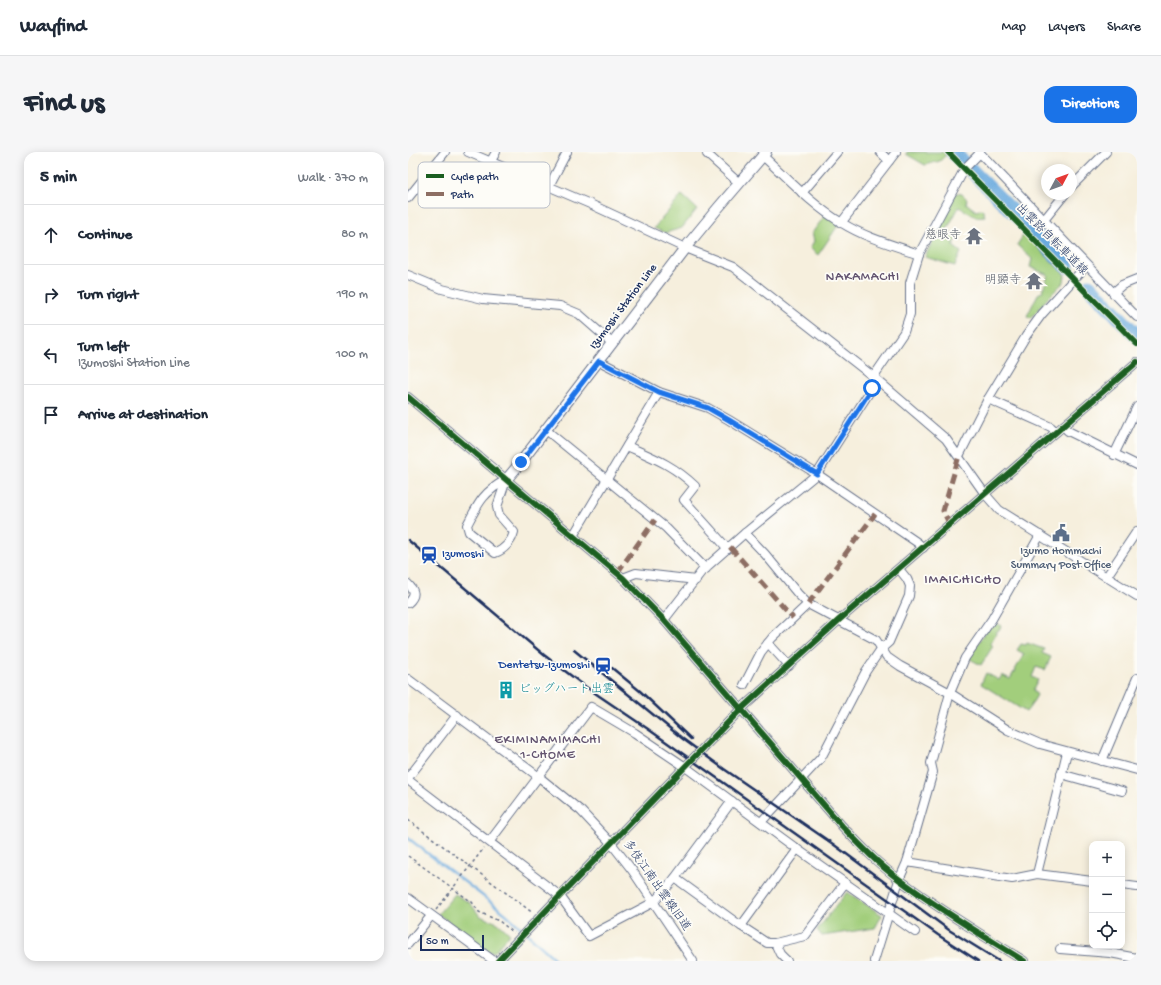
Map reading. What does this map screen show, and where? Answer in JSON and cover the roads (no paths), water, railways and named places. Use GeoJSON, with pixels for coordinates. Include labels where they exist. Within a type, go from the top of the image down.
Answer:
{"type":"FeatureCollection","features":[{"type":"Feature","properties":{"kind":"main road","name":"Izumoshi Station Line"},"geometry":{"type":"LineString","coordinates":[[506,480],[685,248],[765,154]]}},
{"type":"Feature","properties":{"kind":"street"},"geometry":{"type":"LineString","coordinates":[[437,162],[445,152]]}},
{"type":"Feature","properties":{"kind":"street"},"geometry":{"type":"LineString","coordinates":[[468,152],[491,161],[496,152]]}},
{"type":"Feature","properties":{"kind":"street"},"geometry":{"type":"LineString","coordinates":[[550,184],[567,152]]}},
{"type":"Feature","properties":{"kind":"street"},"geometry":{"type":"LineString","coordinates":[[802,193],[837,152]]}},
{"type":"Feature","properties":{"kind":"street"},"geometry":{"type":"LineString","coordinates":[[880,152],[889,161]]}},
{"type":"Feature","properties":{"kind":"street"},"geometry":{"type":"LineString","coordinates":[[841,223],[896,152]]}},
{"type":"Feature","properties":{"kind":"street"},"geometry":{"type":"LineString","coordinates":[[1077,181],[1106,152]]}},
{"type":"Feature","properties":{"kind":"street"},"geometry":{"type":"LineString","coordinates":[[664,620],[706,569],[745,533],[817,474],[872,388],[876,373],[904,332],[910,314],[910,283],[919,254],[965,168],[980,153],[1086,266],[1137,317]]}},
{"type":"Feature","properties":{"kind":"street"},"geometry":{"type":"LineString","coordinates":[[707,154],[739,183]]}},
{"type":"Feature","properties":{"kind":"street"},"geometry":{"type":"LineString","coordinates":[[765,154],[802,193],[841,223],[871,238],[919,254]]}},
{"type":"Feature","properties":{"kind":"street"},"geometry":{"type":"LineString","coordinates":[[408,198],[418,186]]}},
{"type":"Feature","properties":{"kind":"street"},"geometry":{"type":"LineString","coordinates":[[550,186],[685,248],[733,267],[875,378],[946,439],[985,494],[999,510],[1137,596]]}},
{"type":"Feature","properties":{"kind":"street"},"geometry":{"type":"LineString","coordinates":[[1044,220],[1060,200]]}},
{"type":"Feature","properties":{"kind":"street"},"geometry":{"type":"LineString","coordinates":[[959,456],[988,399],[1026,336],[1042,314],[1086,266]]}},
{"type":"Feature","properties":{"kind":"street"},"geometry":{"type":"LineString","coordinates":[[408,276],[442,289],[483,299],[560,306],[579,314],[612,343]]}},
{"type":"Feature","properties":{"kind":"street"},"geometry":{"type":"LineString","coordinates":[[1113,293],[1122,285],[1137,279]]}},
{"type":"Feature","properties":{"kind":"street"},"geometry":{"type":"LineString","coordinates":[[599,361],[659,392],[713,411],[729,420],[817,474],[924,548]]}},
{"type":"Feature","properties":{"kind":"street"},"geometry":{"type":"LineString","coordinates":[[498,961],[684,766],[740,710],[839,620],[899,570],[1137,362]]}},
{"type":"Feature","properties":{"kind":"street"},"geometry":{"type":"LineString","coordinates":[[573,536],[659,392]]}},
{"type":"Feature","properties":{"kind":"street"},"geometry":{"type":"LineString","coordinates":[[408,397],[623,578],[664,620],[800,779],[842,826],[873,857],[899,880],[940,908],[1024,961]]}},
{"type":"Feature","properties":{"kind":"street"},"geometry":{"type":"LineString","coordinates":[[988,399],[1051,427],[1056,432]]}},
{"type":"Feature","properties":{"kind":"street"},"geometry":{"type":"LineString","coordinates":[[1114,455],[1137,407]]}},
{"type":"Feature","properties":{"kind":"street"},"geometry":{"type":"LineString","coordinates":[[1063,426],[1068,431],[1137,465]]}},
{"type":"Feature","properties":{"kind":"street"},"geometry":{"type":"LineString","coordinates":[[546,430],[666,528],[706,569]]}},
{"type":"Feature","properties":{"kind":"street"},"geometry":{"type":"LineString","coordinates":[[627,446],[662,461],[682,474],[695,486],[684,500],[728,549]]}},
{"type":"Feature","properties":{"kind":"street"},"geometry":{"type":"LineString","coordinates":[[506,480],[497,507],[499,515],[514,532],[513,537],[501,551],[495,553],[470,532],[467,525],[478,504],[492,487],[506,480]]}},
{"type":"Feature","properties":{"kind":"street"},"geometry":{"type":"LineString","coordinates":[[1107,576],[1137,530]]}},
{"type":"Feature","properties":{"kind":"street"},"geometry":{"type":"LineString","coordinates":[[745,533],[808,604],[876,640],[888,657],[900,666],[950,693],[1008,730],[1040,744],[1137,770]]}},
{"type":"Feature","properties":{"kind":"street"},"geometry":{"type":"LineString","coordinates":[[874,961],[899,880],[907,862],[933,772],[931,763],[950,693],[965,658],[992,619],[1040,535]]}},
{"type":"Feature","properties":{"kind":"street"},"geometry":{"type":"LineString","coordinates":[[760,822],[821,758],[866,671],[881,649],[889,642],[910,596],[910,586],[907,579],[899,570]]}},
{"type":"Feature","properties":{"kind":"street"},"geometry":{"type":"LineString","coordinates":[[623,578],[636,573],[696,580]]}},
{"type":"Feature","properties":{"kind":"street"},"geometry":{"type":"LineString","coordinates":[[408,584],[414,590],[415,595],[408,603]]}},
{"type":"Feature","properties":{"kind":"street"},"geometry":{"type":"LineString","coordinates":[[744,685],[761,652],[768,643],[808,604]]}},
{"type":"Feature","properties":{"kind":"street"},"geometry":{"type":"LineString","coordinates":[[768,643],[789,666]]}},
{"type":"Feature","properties":{"kind":"street"},"geometry":{"type":"LineString","coordinates":[[1102,761],[1137,678]]}},
{"type":"Feature","properties":{"kind":"street","name":"多伎江南出雲線旧道"},"geometry":{"type":"LineString","coordinates":[[408,679],[539,777],[581,811],[611,843],[654,902],[693,961]]}},
{"type":"Feature","properties":{"kind":"street"},"geometry":{"type":"LineString","coordinates":[[490,841],[591,707],[635,733],[684,766],[797,849],[915,932]]}},
{"type":"Feature","properties":{"kind":"street"},"geometry":{"type":"LineString","coordinates":[[457,715],[408,779],[560,896],[590,936],[654,902],[675,878],[732,801]]}},
{"type":"Feature","properties":{"kind":"street"},"geometry":{"type":"LineString","coordinates":[[1038,874],[1067,752]]}},
{"type":"Feature","properties":{"kind":"street"},"geometry":{"type":"LineString","coordinates":[[1061,774],[1122,791]]}},
{"type":"Feature","properties":{"kind":"street"},"geometry":{"type":"LineString","coordinates":[[741,926],[797,849]]}},
{"type":"Feature","properties":{"kind":"street"},"geometry":{"type":"LineString","coordinates":[[907,862],[1012,879],[1038,874],[1089,881]]}},
{"type":"Feature","properties":{"kind":"street"},"geometry":{"type":"LineString","coordinates":[[675,878],[767,943],[775,943],[805,936],[845,883]]}},
{"type":"Feature","properties":{"kind":"street"},"geometry":{"type":"LineString","coordinates":[[1125,885],[1137,887]]}},
{"type":"Feature","properties":{"kind":"street"},"geometry":{"type":"LineString","coordinates":[[408,898],[494,961]]}},
{"type":"Feature","properties":{"kind":"street"},"geometry":{"type":"LineString","coordinates":[[408,944],[431,916]]}},
{"type":"Feature","properties":{"kind":"street"},"geometry":{"type":"LineString","coordinates":[[775,943],[780,954],[787,961]]}},
{"type":"Feature","properties":{"kind":"street"},"geometry":{"type":"LineString","coordinates":[[1060,949],[1110,953],[1137,958]]}},
{"type":"Feature","properties":{"kind":"waterway"},"geometry":{"type":"LineString","coordinates":[[953,152],[1067,266]]}},
{"type":"Feature","properties":{"kind":"waterway"},"geometry":{"type":"LineString","coordinates":[[1089,286],[1136,335]]}},
{"type":"Feature","properties":{"kind":"waterway"},"geometry":{"type":"LineString","coordinates":[[408,838],[506,914],[557,961]]}},
{"type":"Feature","properties":{"kind":"railway"},"geometry":{"type":"LineString","coordinates":[[408,540],[544,655],[586,687],[648,729],[938,935],[978,961]]}},
{"type":"Feature","properties":{"kind":"railway"},"geometry":{"type":"LineString","coordinates":[[574,650],[683,739],[833,844],[949,930],[999,961]]}},
{"type":"Feature","properties":{"kind":"railway"},"geometry":{"type":"LineString","coordinates":[[612,668],[640,691],[691,739]]}},
{"type":"Feature","properties":{"kind":"place","name":"慈眼寺"},"geometry":{"type":"Point","coordinates":[974,236]}},
{"type":"Feature","properties":{"kind":"place","name":"明顕寺"},"geometry":{"type":"Point","coordinates":[1034,281]}},
{"type":"Feature","properties":{"kind":"place","name":"Izumo Hommachi Summary Post Office"},"geometry":{"type":"Point","coordinates":[1061,533]}},
{"type":"Feature","properties":{"kind":"place","name":"Izumoshi"},"geometry":{"type":"Point","coordinates":[429,555]}},
{"type":"Feature","properties":{"kind":"place","name":"Dentetsu-Izumoshi"},"geometry":{"type":"Point","coordinates":[603,666]}},
{"type":"Feature","properties":{"kind":"place","name":"ビッグハート出雲"},"geometry":{"type":"Point","coordinates":[506,690]}},
{"type":"Feature","properties":{"kind":"district","name":"NAKAMACHI"},"geometry":{"type":"Point","coordinates":[863,277]}},
{"type":"Feature","properties":{"kind":"district","name":"IMAICHICHO"},"geometry":{"type":"Point","coordinates":[963,580]}},
{"type":"Feature","properties":{"kind":"district","name":"EKIMINAMIMACHI 1-CHOME"},"geometry":{"type":"Point","coordinates":[548,748]}}]}
